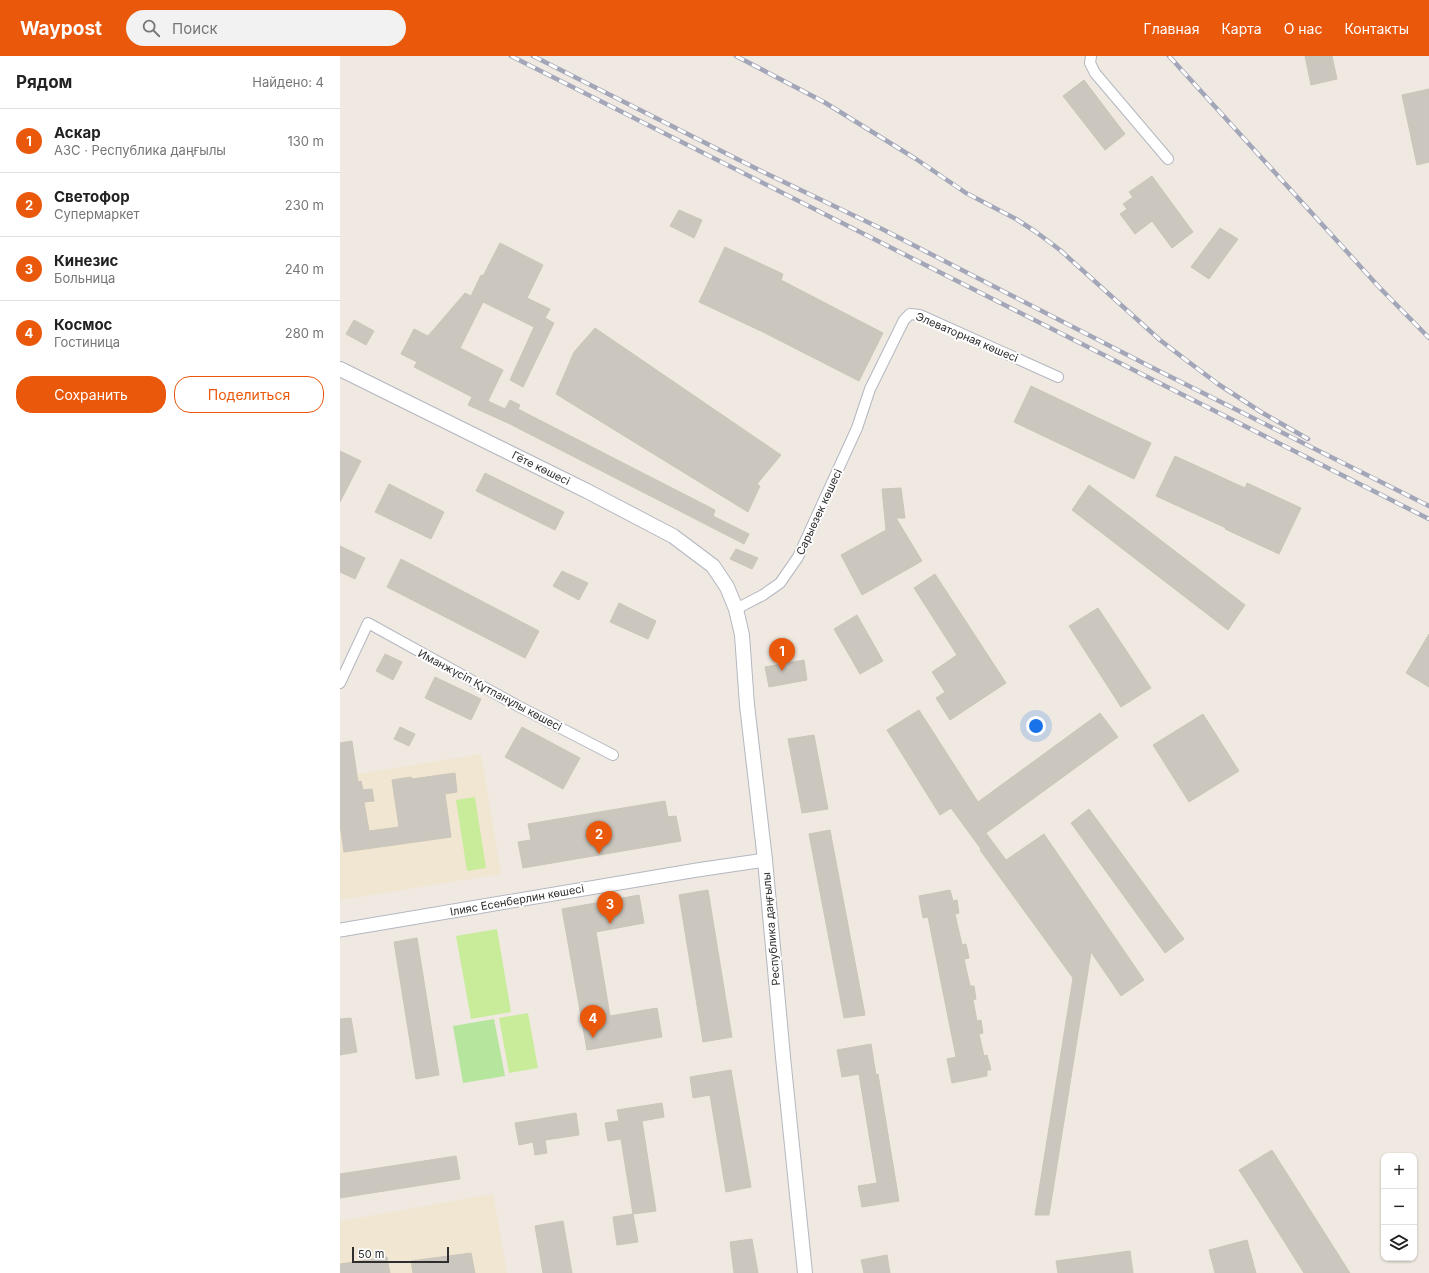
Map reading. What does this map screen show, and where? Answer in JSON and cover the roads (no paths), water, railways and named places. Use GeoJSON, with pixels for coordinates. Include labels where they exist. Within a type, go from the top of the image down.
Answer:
{"type":"FeatureCollection","features":[{"type":"Feature","properties":{"kind":"main road","name":"Гёте көшесі"},"geometry":{"type":"LineString","coordinates":[[340,369],[587,491],[673,536],[713,566],[727,587]]}},
{"type":"Feature","properties":{"kind":"main road","name":"Республика даңғылы"},"geometry":{"type":"LineString","coordinates":[[727,587],[736,609],[742,635],[747,706],[765,860],[803,1269]]}},
{"type":"Feature","properties":{"kind":"street"},"geometry":{"type":"LineString","coordinates":[[1091,56],[1090,63],[1095,73],[1168,159]]}},
{"type":"Feature","properties":{"kind":"street","name":"Элеваторная көшесі"},"geometry":{"type":"LineString","coordinates":[[870,389],[904,320],[910,314],[920,315],[1058,377]]}},
{"type":"Feature","properties":{"kind":"street","name":"Сарыөзек көшесі"},"geometry":{"type":"LineString","coordinates":[[736,609],[763,595],[780,583],[798,557],[857,428],[870,389]]}},
{"type":"Feature","properties":{"kind":"street","name":"Иманжүсіп Құтпанұлы көшесі"},"geometry":{"type":"LineString","coordinates":[[340,683],[368,623],[518,706],[613,755]]}},
{"type":"Feature","properties":{"kind":"street","name":"Ілияс Есенберлин көшесі"},"geometry":{"type":"LineString","coordinates":[[340,930],[765,860]]}},
{"type":"Feature","properties":{"kind":"railway"},"geometry":{"type":"LineString","coordinates":[[511,56],[1429,519]]}},
{"type":"Feature","properties":{"kind":"railway"},"geometry":{"type":"LineString","coordinates":[[533,56],[761,171],[882,229],[1151,367],[1429,506]]}},
{"type":"Feature","properties":{"kind":"railway"},"geometry":{"type":"LineString","coordinates":[[736,56],[824,102],[916,159],[966,193],[1016,219],[1036,232],[1060,250],[1160,340],[1186,360],[1218,384],[1261,412],[1308,439]]}},
{"type":"Feature","properties":{"kind":"railway"},"geometry":{"type":"LineString","coordinates":[[1169,56],[1379,287],[1429,338]]}},
{"type":"Feature","properties":{"kind":"place","name":"Аскар"},"geometry":{"type":"Point","coordinates":[782,671]}},
{"type":"Feature","properties":{"kind":"place","name":"Светофор"},"geometry":{"type":"Point","coordinates":[599,854]}},
{"type":"Feature","properties":{"kind":"place","name":"Кинезис"},"geometry":{"type":"Point","coordinates":[610,924]}},
{"type":"Feature","properties":{"kind":"place","name":"Космос"},"geometry":{"type":"Point","coordinates":[593,1038]}}]}
